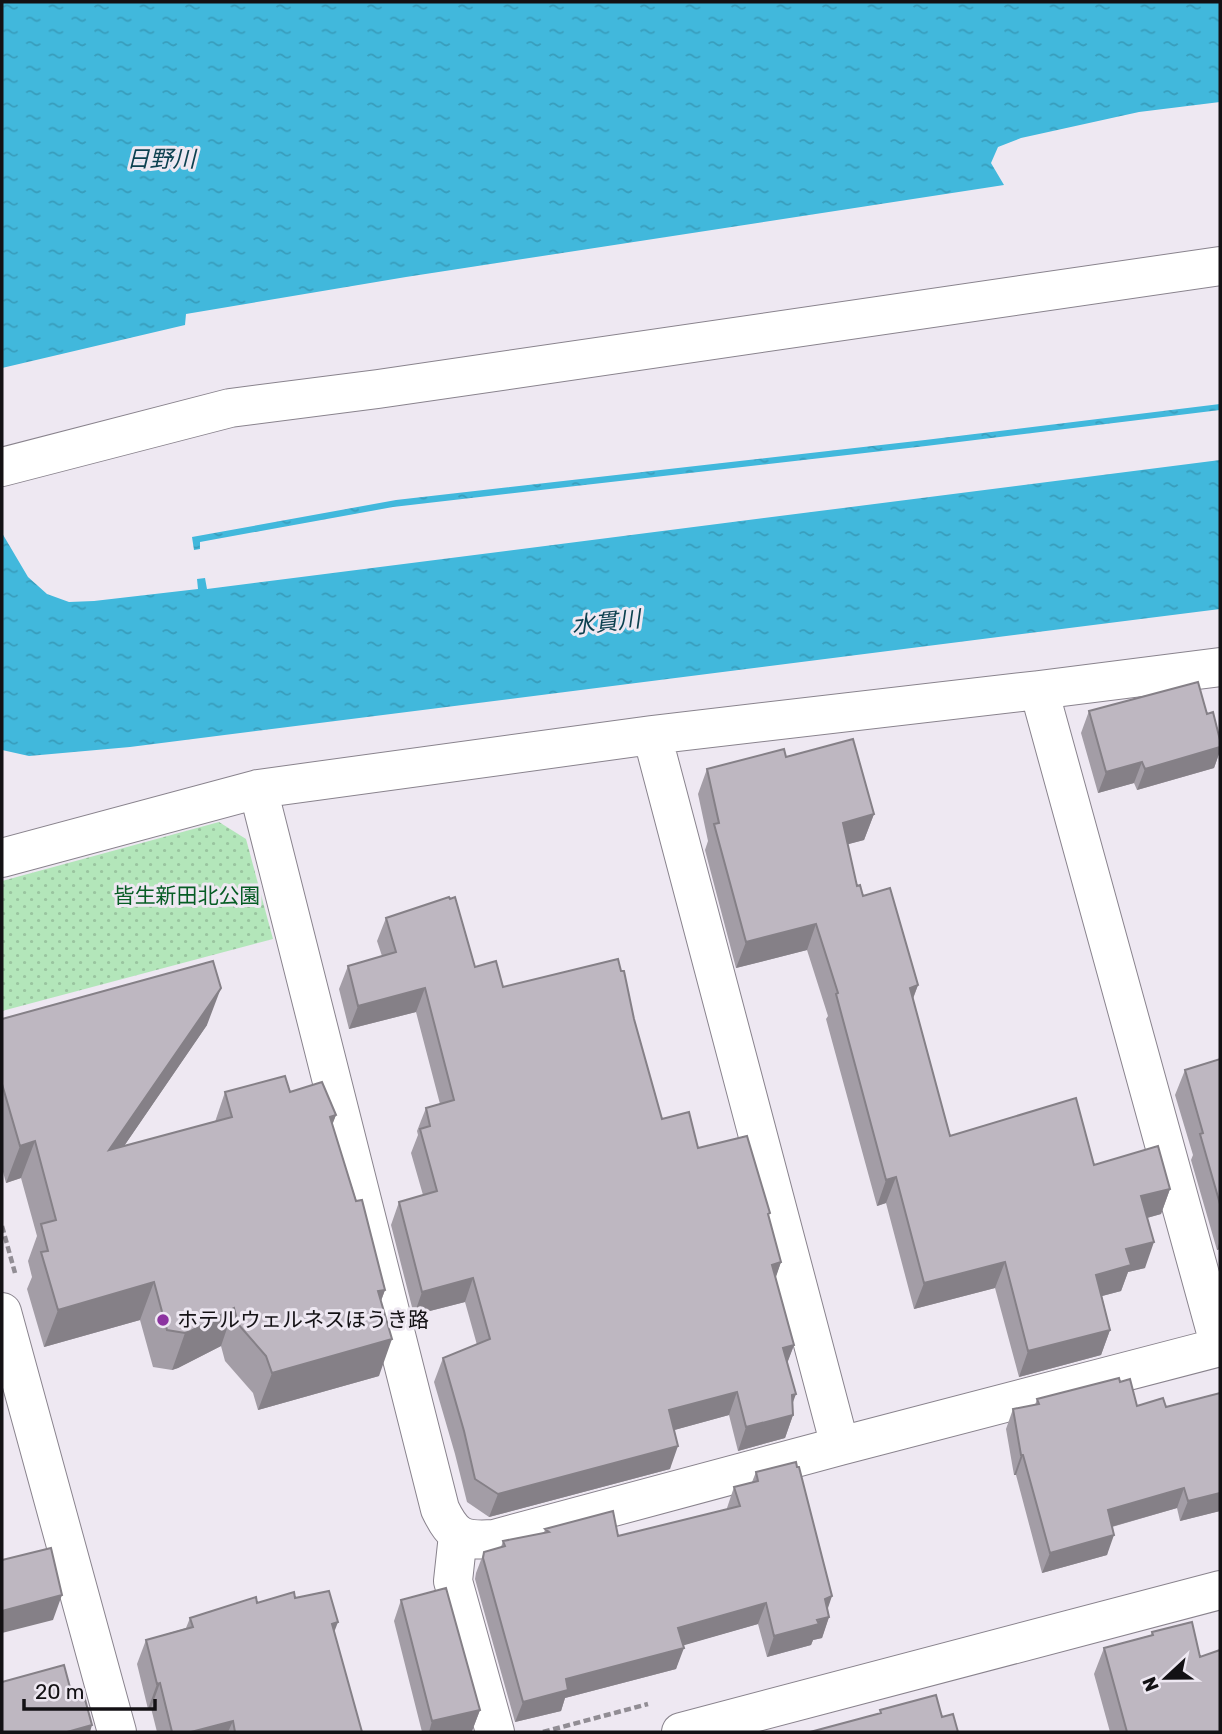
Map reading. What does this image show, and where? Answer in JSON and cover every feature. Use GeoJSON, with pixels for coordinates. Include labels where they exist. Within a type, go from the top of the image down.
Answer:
{"type":"FeatureCollection","features":[{"type":"Feature","properties":{"kind":"street"},"geometry":{"type":"LineString","coordinates":[[2,467],[230,408],[378,389],[1220,266]]}},
{"type":"Feature","properties":{"kind":"street"},"geometry":{"type":"LineString","coordinates":[[2,858],[258,789],[652,735],[1220,667]]}},
{"type":"Feature","properties":{"kind":"street"},"geometry":{"type":"LineString","coordinates":[[258,789],[440,1509],[448,1525],[458,1535],[472,1541],[495,1539],[1220,1347],[1039,690]]}},
{"type":"Feature","properties":{"kind":"street"},"geometry":{"type":"LineString","coordinates":[[652,735],[840,1446]]}},
{"type":"Feature","properties":{"kind":"street"},"geometry":{"type":"LineString","coordinates":[[2,1312],[117,1732]]}},
{"type":"Feature","properties":{"kind":"street"},"geometry":{"type":"LineString","coordinates":[[458,1535],[453,1581],[495,1732]]}},
{"type":"Feature","properties":{"kind":"street"},"geometry":{"type":"LineString","coordinates":[[681,1732],[1220,1590]]}},
{"type":"Feature","properties":{"kind":"green space","name":"皆生新田北公園"},"geometry":{"type":"Polygon","coordinates":[[[219,822],[246,839],[273,939],[2,1011],[2,881],[219,822]]]}},
{"type":"Feature","properties":{"kind":"water","name":"日野川"},"geometry":{"type":"Polygon","coordinates":[[[2,2],[1220,2],[1220,102],[1139,112],[1021,138],[998,147],[991,163],[1004,185],[406,277],[186,314],[185,325],[2,368],[2,2]]]}},
{"type":"Feature","properties":{"kind":"water"},"geometry":{"type":"Polygon","coordinates":[[[1220,404],[1220,410],[393,507],[200,542],[200,549],[194,550],[192,537],[396,500],[1220,404]]]}},
{"type":"Feature","properties":{"kind":"water","name":"水貫川"},"geometry":{"type":"Polygon","coordinates":[[[1220,460],[1220,609],[130,747],[29,756],[2,750],[2,533],[28,577],[47,594],[69,602],[94,601],[198,589],[197,579],[205,578],[207,589],[1220,460]]]}},
{"type":"Feature","properties":{"kind":"building"},"geometry":{"type":"Polygon","coordinates":[[[1198,682],[1207,714],[1213,712],[1220,747],[1145,769],[1142,762],[1106,772],[1089,711],[1198,682]]]}},
{"type":"Feature","properties":{"kind":"building"},"geometry":{"type":"Polygon","coordinates":[[[853,739],[874,814],[843,823],[857,886],[860,885],[863,896],[890,888],[918,985],[910,988],[950,1136],[1076,1098],[1094,1165],[1158,1146],[1170,1189],[1141,1196],[1154,1242],[1126,1249],[1131,1265],[1096,1275],[1110,1330],[1028,1351],[1005,1262],[924,1283],[896,1177],[886,1180],[836,994],[838,993],[816,924],[746,942],[714,824],[719,823],[707,769],[784,749],[786,757],[853,739]]]}},
{"type":"Feature","properties":{"kind":"building"},"geometry":{"type":"Polygon","coordinates":[[[455,897],[475,967],[496,961],[503,987],[618,959],[621,971],[624,971],[634,1019],[662,1119],[689,1112],[698,1148],[747,1136],[770,1213],[768,1214],[781,1262],[772,1265],[794,1345],[783,1348],[796,1394],[792,1395],[793,1415],[746,1427],[737,1392],[669,1410],[678,1446],[498,1494],[475,1479],[443,1358],[490,1339],[473,1278],[422,1292],[399,1202],[437,1191],[420,1129],[430,1126],[426,1108],[454,1100],[425,988],[358,1006],[348,966],[396,952],[386,918],[455,897]]]}},
{"type":"Feature","properties":{"kind":"building"},"geometry":{"type":"Polygon","coordinates":[[[213,961],[221,988],[109,1150],[232,1117],[225,1092],[285,1076],[290,1092],[322,1082],[336,1115],[330,1117],[356,1201],[362,1200],[385,1290],[378,1291],[392,1339],[272,1373],[266,1356],[238,1324],[234,1308],[185,1333],[167,1330],[154,1282],[58,1310],[41,1252],[48,1251],[41,1224],[56,1220],[35,1141],[20,1146],[2,1084],[2,1019],[213,961]]]}},
{"type":"Feature","properties":{"kind":"building"},"geometry":{"type":"Polygon","coordinates":[[[1220,1059],[1220,1204],[1185,1070],[1220,1059]]]}},
{"type":"Feature","properties":{"kind":"building"},"geometry":{"type":"Polygon","coordinates":[[[1119,1378],[1120,1382],[1130,1379],[1137,1406],[1163,1398],[1166,1407],[1220,1393],[1220,1493],[1188,1501],[1184,1488],[1108,1510],[1114,1535],[1050,1553],[1021,1455],[1013,1409],[1039,1404],[1037,1399],[1119,1378]]]}},
{"type":"Feature","properties":{"kind":"building"},"geometry":{"type":"Polygon","coordinates":[[[796,1462],[832,1596],[825,1599],[829,1617],[817,1620],[819,1624],[774,1636],[766,1603],[678,1628],[684,1648],[566,1679],[568,1690],[523,1702],[483,1558],[484,1552],[505,1546],[503,1541],[549,1532],[545,1529],[613,1511],[618,1536],[740,1506],[734,1487],[758,1481],[756,1472],[796,1462]]]}},
{"type":"Feature","properties":{"kind":"building"},"geometry":{"type":"Polygon","coordinates":[[[51,1548],[62,1595],[2,1611],[2,1560],[51,1548]]]}},
{"type":"Feature","properties":{"kind":"building"},"geometry":{"type":"Polygon","coordinates":[[[446,1588],[480,1710],[432,1721],[401,1600],[446,1588]]]}},
{"type":"Feature","properties":{"kind":"building"},"geometry":{"type":"Polygon","coordinates":[[[329,1591],[338,1622],[332,1624],[362,1732],[235,1732],[233,1721],[191,1732],[172,1732],[146,1640],[193,1627],[190,1618],[256,1597],[257,1603],[294,1592],[295,1598],[329,1591]]]}},
{"type":"Feature","properties":{"kind":"building"},"geometry":{"type":"Polygon","coordinates":[[[1192,1622],[1200,1657],[1220,1650],[1220,1732],[1127,1732],[1104,1648],[1192,1622]]]}},
{"type":"Feature","properties":{"kind":"building"},"geometry":{"type":"Polygon","coordinates":[[[64,1665],[72,1695],[83,1692],[92,1725],[67,1732],[2,1732],[2,1682],[64,1665]]]}},
{"type":"Feature","properties":{"kind":"building"},"geometry":{"type":"Polygon","coordinates":[[[936,1695],[942,1717],[953,1714],[958,1732],[810,1732],[881,1713],[880,1710],[936,1695]]]}},
{"type":"Feature","properties":{"kind":"place","name":"ホテルウェルネスほうき路"},"geometry":{"type":"Point","coordinates":[163,1320]}}]}
